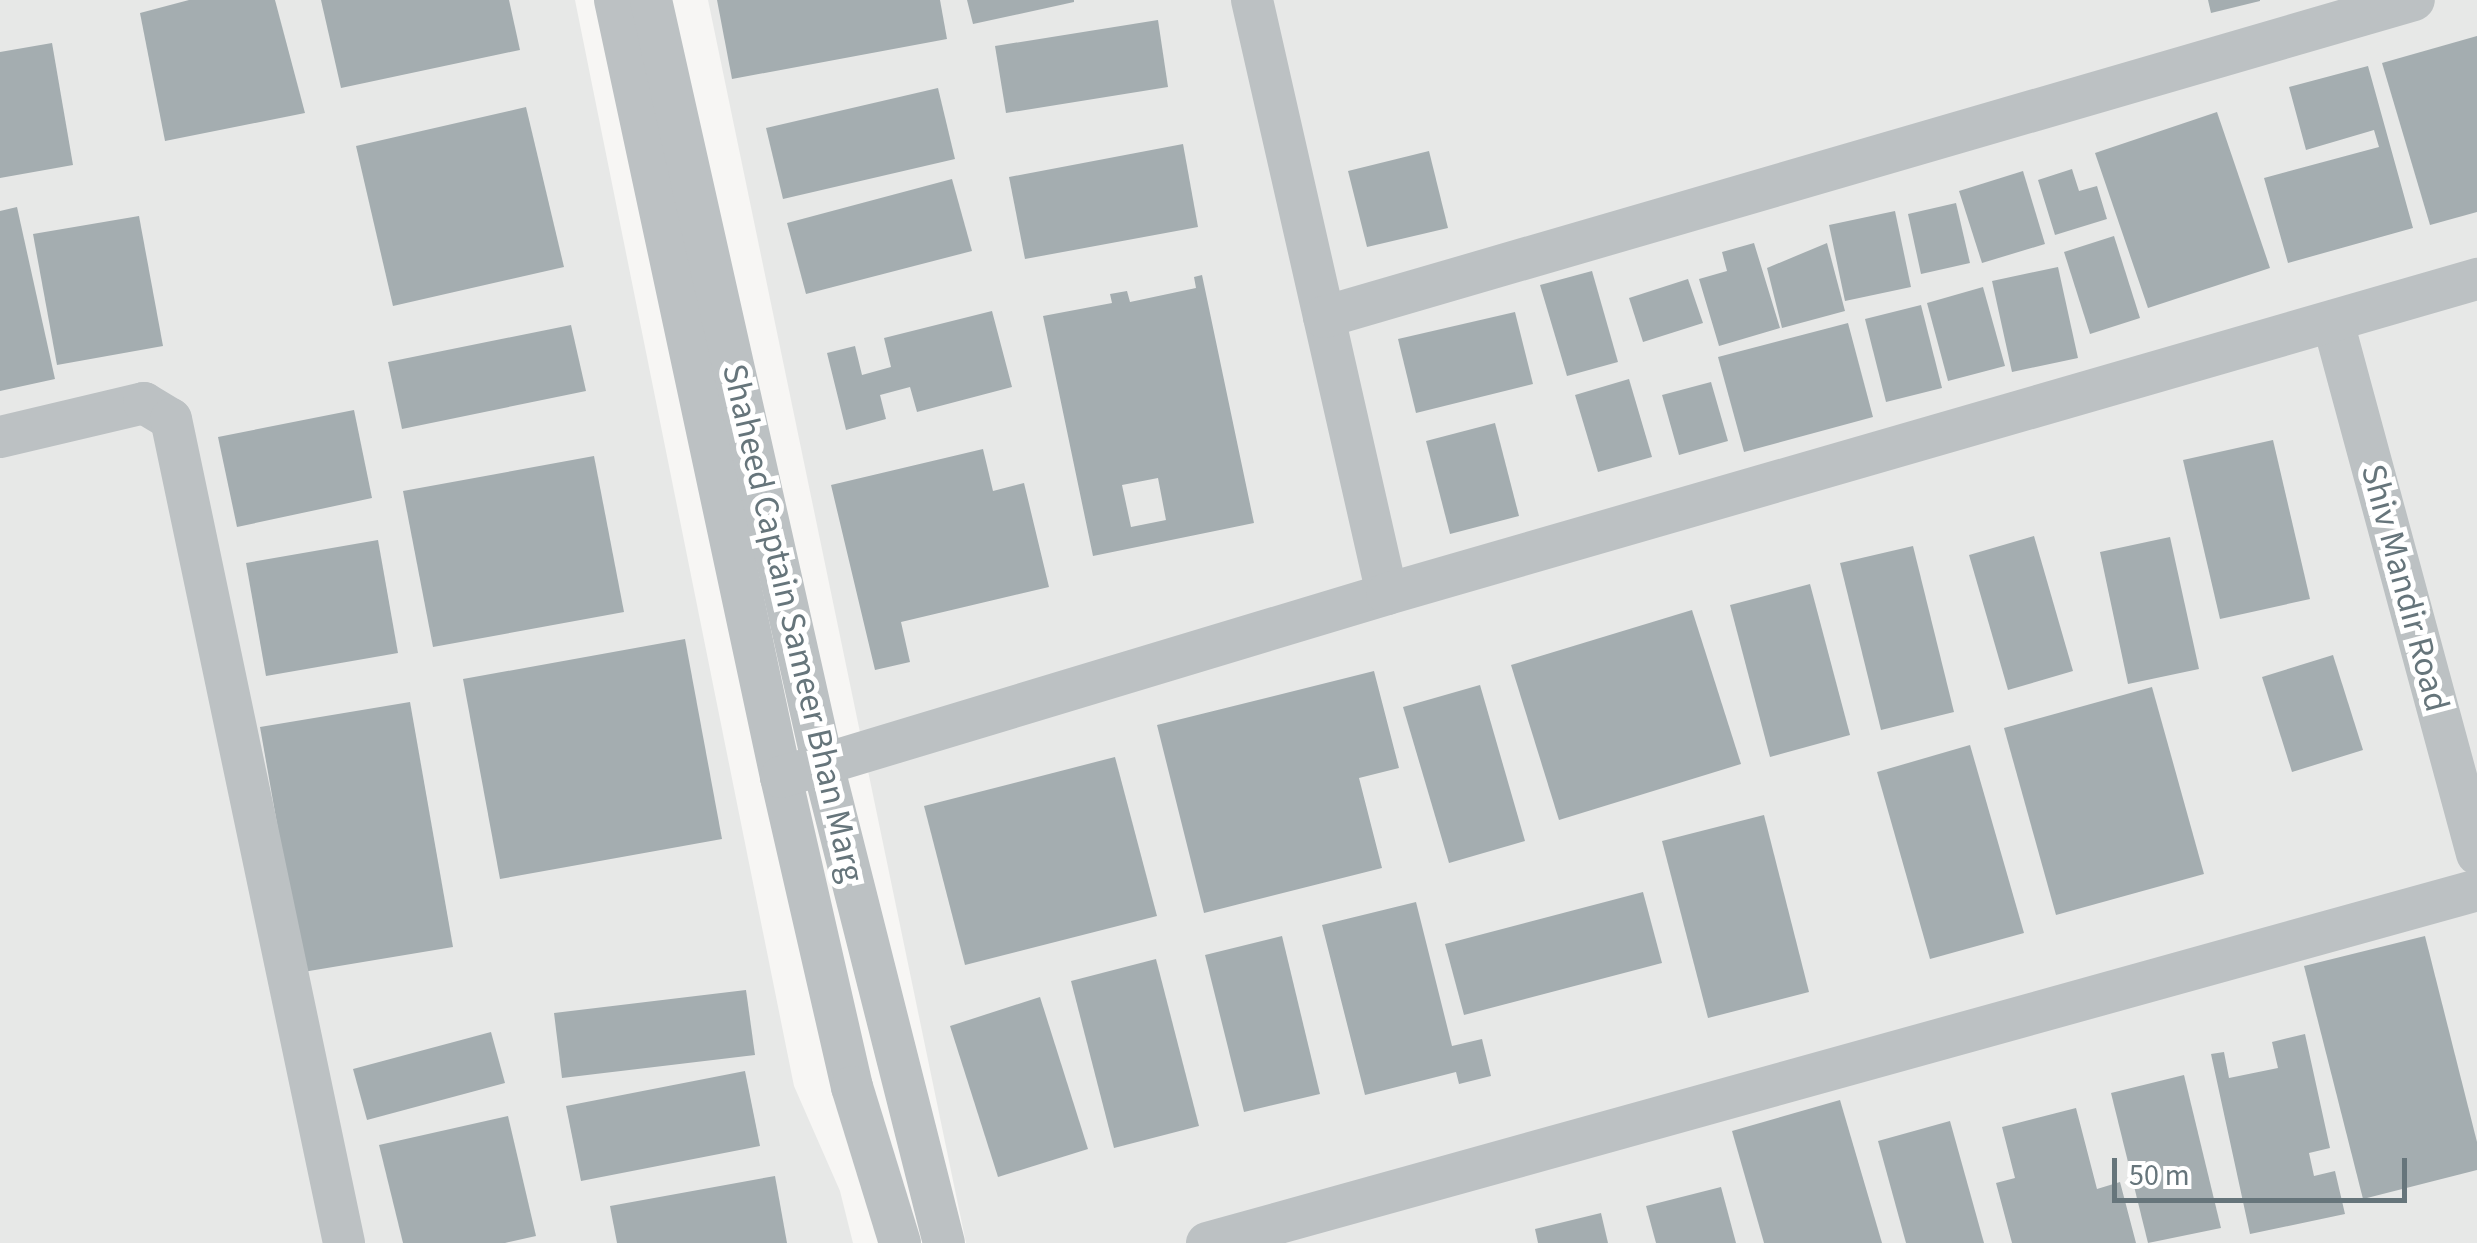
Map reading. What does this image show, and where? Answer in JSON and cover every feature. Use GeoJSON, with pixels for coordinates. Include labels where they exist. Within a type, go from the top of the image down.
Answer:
{"type":"FeatureCollection","features":[{"type":"Feature","properties":{"kind":"street","name":"Shaheed Captain Sameer Bhan Marg"},"geometry":{"type":"LineString","coordinates":[[615,0],[781,777],[852,1087],[900,1243]]}},
{"type":"Feature","properties":{"kind":"street","name":"Shaheed Captain Sameer Bhan Marg"},"geometry":{"type":"LineString","coordinates":[[651,0],[823,765],[944,1243]]}},
{"type":"Feature","properties":{"kind":"street"},"geometry":{"type":"LineString","coordinates":[[1324,317],[2414,0]]}},
{"type":"Feature","properties":{"kind":"street"},"geometry":{"type":"LineString","coordinates":[[1257,1],[1387,594]]}},
{"type":"Feature","properties":{"kind":"street"},"geometry":{"type":"LineString","coordinates":[[781,777],[1387,594],[2477,280]]}},
{"type":"Feature","properties":{"kind":"street","name":"Shiv Mandir Road"},"geometry":{"type":"LineString","coordinates":[[2333,322],[2477,854]]}},
{"type":"Feature","properties":{"kind":"street"},"geometry":{"type":"LineString","coordinates":[[0,437],[144,403],[165,410],[171,419],[344,1243]]}},
{"type":"Feature","properties":{"kind":"street"},"geometry":{"type":"LineString","coordinates":[[1208,1243],[2477,890]]}},
{"type":"Feature","properties":{"kind":"shaded area"},"geometry":{"type":"Polygon","coordinates":[[[0,0],[575,0],[794,1086],[840,1191],[853,1243],[0,1243],[0,0]]]}},
{"type":"Feature","properties":{"kind":"shaded area"},"geometry":{"type":"Polygon","coordinates":[[[708,0],[2477,0],[2477,1243],[966,1243],[708,0]]]}},
{"type":"Feature","properties":{"kind":"building"},"geometry":{"type":"Polygon","coordinates":[[[189,0],[275,0],[305,113],[165,141],[140,13],[189,0]]]}},
{"type":"Feature","properties":{"kind":"building"},"geometry":{"type":"Polygon","coordinates":[[[321,0],[509,0],[520,50],[341,88],[321,0]]]}},
{"type":"Feature","properties":{"kind":"building"},"geometry":{"type":"Polygon","coordinates":[[[717,0],[940,0],[947,39],[732,79],[717,0]]]}},
{"type":"Feature","properties":{"kind":"building"},"geometry":{"type":"Polygon","coordinates":[[[967,0],[1074,0],[1074,2],[973,24],[967,0]]]}},
{"type":"Feature","properties":{"kind":"building"},"geometry":{"type":"Polygon","coordinates":[[[2208,0],[2260,0],[2260,1],[2211,13],[2208,0]]]}},
{"type":"Feature","properties":{"kind":"building"},"geometry":{"type":"Polygon","coordinates":[[[1158,20],[1168,87],[1006,113],[995,46],[1158,20]]]}},
{"type":"Feature","properties":{"kind":"building"},"geometry":{"type":"Polygon","coordinates":[[[2477,36],[2477,212],[2430,225],[2382,63],[2477,36]]]}},
{"type":"Feature","properties":{"kind":"building"},"geometry":{"type":"Polygon","coordinates":[[[52,43],[73,165],[0,178],[0,52],[52,43]]]}},
{"type":"Feature","properties":{"kind":"building"},"geometry":{"type":"Polygon","coordinates":[[[2368,66],[2413,228],[2288,263],[2264,178],[2379,147],[2374,130],[2306,150],[2289,87],[2368,66]]]}},
{"type":"Feature","properties":{"kind":"building"},"geometry":{"type":"Polygon","coordinates":[[[938,88],[955,159],[783,199],[766,128],[938,88]]]}},
{"type":"Feature","properties":{"kind":"building"},"geometry":{"type":"Polygon","coordinates":[[[526,107],[564,267],[393,306],[356,146],[526,107]]]}},
{"type":"Feature","properties":{"kind":"building"},"geometry":{"type":"Polygon","coordinates":[[[2217,112],[2270,268],[2148,308],[2095,153],[2217,112]]]}},
{"type":"Feature","properties":{"kind":"building"},"geometry":{"type":"Polygon","coordinates":[[[1183,144],[1198,227],[1025,259],[1009,177],[1183,144]]]}},
{"type":"Feature","properties":{"kind":"building"},"geometry":{"type":"Polygon","coordinates":[[[1429,151],[1448,228],[1367,247],[1348,171],[1429,151]]]}},
{"type":"Feature","properties":{"kind":"building"},"geometry":{"type":"Polygon","coordinates":[[[2072,169],[2079,191],[2097,186],[2107,219],[2055,235],[2038,180],[2072,169]]]}},
{"type":"Feature","properties":{"kind":"building"},"geometry":{"type":"Polygon","coordinates":[[[2023,171],[2045,244],[1982,263],[1959,191],[2023,171]]]}},
{"type":"Feature","properties":{"kind":"building"},"geometry":{"type":"Polygon","coordinates":[[[952,179],[972,251],[806,294],[787,223],[952,179]]]}},
{"type":"Feature","properties":{"kind":"building"},"geometry":{"type":"Polygon","coordinates":[[[1956,203],[1970,263],[1921,274],[1908,214],[1956,203]]]}},
{"type":"Feature","properties":{"kind":"building"},"geometry":{"type":"Polygon","coordinates":[[[17,207],[55,379],[0,391],[0,211],[17,207]]]}},
{"type":"Feature","properties":{"kind":"building"},"geometry":{"type":"Polygon","coordinates":[[[1895,211],[1911,287],[1845,301],[1829,225],[1895,211]]]}},
{"type":"Feature","properties":{"kind":"building"},"geometry":{"type":"Polygon","coordinates":[[[139,216],[163,346],[57,365],[33,234],[139,216]]]}},
{"type":"Feature","properties":{"kind":"building"},"geometry":{"type":"Polygon","coordinates":[[[2114,236],[2140,318],[2090,334],[2064,252],[2114,236]]]}},
{"type":"Feature","properties":{"kind":"building"},"geometry":{"type":"Polygon","coordinates":[[[1754,243],[1780,328],[1719,346],[1699,279],[1727,271],[1722,252],[1754,243]]]}},
{"type":"Feature","properties":{"kind":"building"},"geometry":{"type":"Polygon","coordinates":[[[1827,243],[1845,311],[1782,328],[1767,268],[1827,243]]]}},
{"type":"Feature","properties":{"kind":"building"},"geometry":{"type":"Polygon","coordinates":[[[2058,267],[2078,358],[2012,372],[1992,281],[2058,267]]]}},
{"type":"Feature","properties":{"kind":"building"},"geometry":{"type":"Polygon","coordinates":[[[1592,271],[1618,362],[1567,376],[1540,285],[1592,271]]]}},
{"type":"Feature","properties":{"kind":"building"},"geometry":{"type":"Polygon","coordinates":[[[1202,275],[1254,523],[1093,556],[1043,316],[1112,303],[1110,294],[1127,291],[1130,302],[1196,288],[1194,277],[1202,275]],[[1158,478],[1122,485],[1131,527],[1166,520],[1158,478]]]}},
{"type":"Feature","properties":{"kind":"building"},"geometry":{"type":"Polygon","coordinates":[[[1688,279],[1703,323],[1643,342],[1629,298],[1688,279]]]}},
{"type":"Feature","properties":{"kind":"building"},"geometry":{"type":"Polygon","coordinates":[[[1983,287],[2005,366],[1948,381],[1927,303],[1983,287]]]}},
{"type":"Feature","properties":{"kind":"building"},"geometry":{"type":"Polygon","coordinates":[[[1921,305],[1942,388],[1886,402],[1865,319],[1921,305]]]}},
{"type":"Feature","properties":{"kind":"building"},"geometry":{"type":"Polygon","coordinates":[[[992,311],[1012,387],[917,412],[910,387],[880,395],[886,419],[846,430],[827,353],[855,346],[862,375],[891,367],[884,338],[992,311]]]}},
{"type":"Feature","properties":{"kind":"building"},"geometry":{"type":"Polygon","coordinates":[[[1515,312],[1533,384],[1416,413],[1398,339],[1515,312]]]}},
{"type":"Feature","properties":{"kind":"building"},"geometry":{"type":"Polygon","coordinates":[[[1848,323],[1873,417],[1744,452],[1718,357],[1848,323]]]}},
{"type":"Feature","properties":{"kind":"building"},"geometry":{"type":"Polygon","coordinates":[[[571,325],[586,391],[402,429],[388,362],[571,325]]]}},
{"type":"Feature","properties":{"kind":"building"},"geometry":{"type":"Polygon","coordinates":[[[1629,379],[1652,457],[1598,472],[1575,395],[1629,379]]]}},
{"type":"Feature","properties":{"kind":"building"},"geometry":{"type":"Polygon","coordinates":[[[1711,382],[1728,441],[1679,455],[1662,395],[1711,382]]]}},
{"type":"Feature","properties":{"kind":"building"},"geometry":{"type":"Polygon","coordinates":[[[354,410],[372,498],[237,527],[218,437],[354,410]]]}},
{"type":"Feature","properties":{"kind":"building"},"geometry":{"type":"Polygon","coordinates":[[[1495,423],[1519,516],[1450,534],[1426,441],[1495,423]]]}},
{"type":"Feature","properties":{"kind":"building"},"geometry":{"type":"Polygon","coordinates":[[[2273,440],[2310,599],[2220,619],[2183,460],[2273,440]]]}},
{"type":"Feature","properties":{"kind":"building"},"geometry":{"type":"Polygon","coordinates":[[[983,449],[993,491],[1024,483],[1049,587],[901,622],[910,662],[875,670],[831,485],[983,449]]]}},
{"type":"Feature","properties":{"kind":"building"},"geometry":{"type":"Polygon","coordinates":[[[594,456],[624,612],[433,647],[403,491],[594,456]]]}},
{"type":"Feature","properties":{"kind":"building"},"geometry":{"type":"Polygon","coordinates":[[[2034,536],[2073,671],[2008,690],[1969,555],[2034,536]]]}},
{"type":"Feature","properties":{"kind":"building"},"geometry":{"type":"Polygon","coordinates":[[[2170,537],[2199,669],[2128,684],[2100,552],[2170,537]]]}},
{"type":"Feature","properties":{"kind":"building"},"geometry":{"type":"Polygon","coordinates":[[[378,540],[398,653],[266,676],[246,563],[378,540]]]}},
{"type":"Feature","properties":{"kind":"building"},"geometry":{"type":"Polygon","coordinates":[[[1913,546],[1954,712],[1881,730],[1840,563],[1913,546]]]}},
{"type":"Feature","properties":{"kind":"building"},"geometry":{"type":"Polygon","coordinates":[[[1810,584],[1850,735],[1770,757],[1730,605],[1810,584]]]}},
{"type":"Feature","properties":{"kind":"building"},"geometry":{"type":"Polygon","coordinates":[[[1692,610],[1741,764],[1559,820],[1511,665],[1692,610]]]}},
{"type":"Feature","properties":{"kind":"building"},"geometry":{"type":"Polygon","coordinates":[[[685,639],[722,839],[500,879],[463,679],[685,639]]]}},
{"type":"Feature","properties":{"kind":"building"},"geometry":{"type":"Polygon","coordinates":[[[2333,655],[2363,750],[2292,772],[2262,677],[2333,655]]]}},
{"type":"Feature","properties":{"kind":"building"},"geometry":{"type":"Polygon","coordinates":[[[1374,671],[1399,768],[1359,778],[1382,868],[1204,913],[1157,725],[1374,671]]]}},
{"type":"Feature","properties":{"kind":"building"},"geometry":{"type":"Polygon","coordinates":[[[1480,685],[1525,841],[1449,863],[1403,707],[1480,685]]]}},
{"type":"Feature","properties":{"kind":"building"},"geometry":{"type":"Polygon","coordinates":[[[2152,687],[2204,874],[2056,915],[2004,728],[2152,687]]]}},
{"type":"Feature","properties":{"kind":"building"},"geometry":{"type":"Polygon","coordinates":[[[410,702],[453,947],[303,972],[260,727],[410,702]]]}},
{"type":"Feature","properties":{"kind":"building"},"geometry":{"type":"Polygon","coordinates":[[[1970,745],[2024,933],[1930,959],[1877,772],[1970,745]]]}},
{"type":"Feature","properties":{"kind":"building"},"geometry":{"type":"Polygon","coordinates":[[[1115,757],[1157,916],[965,965],[924,806],[1115,757]]]}},
{"type":"Feature","properties":{"kind":"building"},"geometry":{"type":"Polygon","coordinates":[[[1764,815],[1809,992],[1708,1018],[1662,841],[1764,815]]]}},
{"type":"Feature","properties":{"kind":"building"},"geometry":{"type":"Polygon","coordinates":[[[1643,892],[1662,963],[1464,1015],[1445,944],[1643,892]]]}},
{"type":"Feature","properties":{"kind":"building"},"geometry":{"type":"Polygon","coordinates":[[[1416,902],[1452,1046],[1482,1039],[1491,1076],[1459,1084],[1456,1072],[1365,1095],[1322,925],[1416,902]]]}},
{"type":"Feature","properties":{"kind":"building"},"geometry":{"type":"Polygon","coordinates":[[[1282,936],[1320,1094],[1244,1112],[1205,955],[1282,936]]]}},
{"type":"Feature","properties":{"kind":"building"},"geometry":{"type":"Polygon","coordinates":[[[2425,936],[2477,1142],[2477,1170],[2363,1199],[2304,966],[2425,936]]]}},
{"type":"Feature","properties":{"kind":"building"},"geometry":{"type":"Polygon","coordinates":[[[1156,959],[1199,1126],[1114,1148],[1071,981],[1156,959]]]}},
{"type":"Feature","properties":{"kind":"building"},"geometry":{"type":"Polygon","coordinates":[[[746,990],[755,1055],[562,1078],[554,1013],[746,990]]]}},
{"type":"Feature","properties":{"kind":"building"},"geometry":{"type":"Polygon","coordinates":[[[1040,997],[1088,1149],[998,1177],[950,1026],[1040,997]]]}},
{"type":"Feature","properties":{"kind":"building"},"geometry":{"type":"Polygon","coordinates":[[[491,1032],[505,1083],[367,1120],[353,1069],[491,1032]]]}},
{"type":"Feature","properties":{"kind":"building"},"geometry":{"type":"Polygon","coordinates":[[[2305,1034],[2330,1148],[2309,1153],[2314,1176],[2335,1171],[2345,1214],[2250,1234],[2211,1054],[2224,1052],[2229,1078],[2278,1068],[2272,1042],[2305,1034]]]}},
{"type":"Feature","properties":{"kind":"building"},"geometry":{"type":"Polygon","coordinates":[[[745,1071],[760,1146],[581,1181],[566,1106],[745,1071]]]}},
{"type":"Feature","properties":{"kind":"building"},"geometry":{"type":"Polygon","coordinates":[[[2184,1075],[2221,1228],[2148,1243],[2111,1093],[2184,1075]]]}},
{"type":"Feature","properties":{"kind":"building"},"geometry":{"type":"Polygon","coordinates":[[[1840,1100],[1882,1243],[1764,1243],[1732,1131],[1840,1100]]]}},
{"type":"Feature","properties":{"kind":"building"},"geometry":{"type":"Polygon","coordinates":[[[2076,1108],[2097,1189],[2120,1182],[2136,1243],[2012,1243],[1996,1183],[2015,1178],[2002,1127],[2076,1108]]]}},
{"type":"Feature","properties":{"kind":"building"},"geometry":{"type":"Polygon","coordinates":[[[508,1116],[536,1236],[505,1243],[403,1243],[379,1145],[508,1116]]]}},
{"type":"Feature","properties":{"kind":"building"},"geometry":{"type":"Polygon","coordinates":[[[1950,1121],[1984,1243],[1906,1243],[1878,1141],[1950,1121]]]}},
{"type":"Feature","properties":{"kind":"building"},"geometry":{"type":"Polygon","coordinates":[[[775,1176],[787,1243],[617,1243],[610,1206],[775,1176]]]}},
{"type":"Feature","properties":{"kind":"building"},"geometry":{"type":"Polygon","coordinates":[[[1721,1187],[1736,1243],[1656,1243],[1646,1206],[1721,1187]]]}},
{"type":"Feature","properties":{"kind":"building"},"geometry":{"type":"Polygon","coordinates":[[[1601,1213],[1608,1243],[1538,1243],[1535,1229],[1601,1213]]]}}]}
